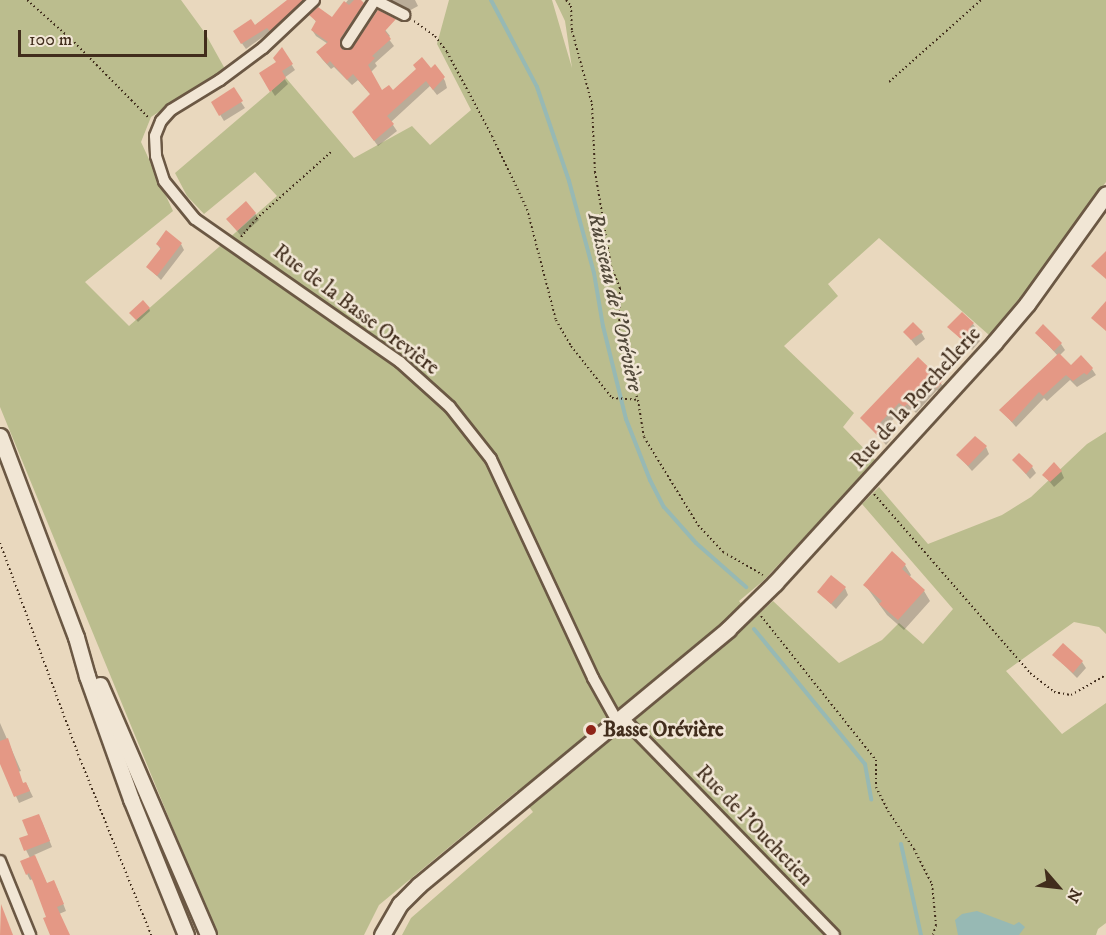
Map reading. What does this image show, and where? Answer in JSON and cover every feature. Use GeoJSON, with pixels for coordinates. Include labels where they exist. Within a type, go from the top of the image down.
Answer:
{"type":"FeatureCollection","features":[{"type":"Feature","properties":{"kind":"street"},"geometry":{"type":"LineString","coordinates":[[158,128],[171,110],[220,80],[263,48],[314,0]]}},
{"type":"Feature","properties":{"kind":"street"},"geometry":{"type":"LineString","coordinates":[[347,43],[375,0],[404,15]]}},
{"type":"Feature","properties":{"kind":"street","name":"Rue de la Basse Orevière"},"geometry":{"type":"LineString","coordinates":[[158,128],[155,136],[156,156],[164,182],[195,219],[235,244],[400,362],[450,408],[490,459],[593,678],[619,719]]}},
{"type":"Feature","properties":{"kind":"street","name":"Rue de la Porchellerie"},"geometry":{"type":"LineString","coordinates":[[382,935],[400,904],[419,885],[742,617],[776,583],[1027,304],[1106,194]]}},
{"type":"Feature","properties":{"kind":"street"},"geometry":{"type":"LineString","coordinates":[[0,436],[76,637],[87,676],[131,799],[186,935]]}},
{"type":"Feature","properties":{"kind":"street"},"geometry":{"type":"LineString","coordinates":[[76,637],[89,660],[208,935]]}},
{"type":"Feature","properties":{"kind":"street","name":"Rue de l'Ouchetien"},"geometry":{"type":"LineString","coordinates":[[619,719],[834,935]]}},
{"type":"Feature","properties":{"kind":"street"},"geometry":{"type":"LineString","coordinates":[[0,861],[30,935]]}},
{"type":"Feature","properties":{"kind":"path"},"geometry":{"type":"LineString","coordinates":[[27,0],[71,39],[158,128]]}},
{"type":"Feature","properties":{"kind":"path"},"geometry":{"type":"LineString","coordinates":[[566,0],[571,6],[572,31],[592,104],[595,172],[611,266],[620,288],[619,334],[630,379],[638,399],[644,437],[698,525],[723,552],[776,583]]}},
{"type":"Feature","properties":{"kind":"path"},"geometry":{"type":"LineString","coordinates":[[889,82],[981,0]]}},
{"type":"Feature","properties":{"kind":"path"},"geometry":{"type":"LineString","coordinates":[[404,15],[435,36],[447,52],[492,136],[527,209],[556,320],[607,393],[618,400],[626,397],[638,399]]}},
{"type":"Feature","properties":{"kind":"path"},"geometry":{"type":"LineString","coordinates":[[235,244],[256,219],[331,152]]}},
{"type":"Feature","properties":{"kind":"path"},"geometry":{"type":"LineString","coordinates":[[866,485],[1030,673],[1054,692],[1071,695],[1106,675]]}},
{"type":"Feature","properties":{"kind":"path"},"geometry":{"type":"LineString","coordinates":[[0,543],[80,759],[151,935]]}},
{"type":"Feature","properties":{"kind":"path"},"geometry":{"type":"LineString","coordinates":[[758,612],[876,760],[876,788],[888,811],[914,849],[932,884],[936,925],[933,935]]}},
{"type":"Feature","properties":{"kind":"green space"},"geometry":{"type":"Polygon","coordinates":[[[0,0],[181,0],[205,33],[225,69],[151,117],[141,142],[173,211],[85,282],[129,326],[277,196],[255,172],[204,214],[187,196],[175,173],[286,78],[354,158],[412,126],[430,145],[471,110],[437,44],[449,0],[552,0],[572,68],[565,21],[555,0],[1106,0],[1106,182],[1031,284],[989,335],[879,238],[828,284],[838,296],[784,346],[854,413],[843,427],[876,461],[763,581],[739,601],[753,619],[773,601],[839,663],[882,640],[899,623],[923,644],[953,609],[862,504],[879,487],[928,544],[1002,515],[1031,497],[1087,444],[1106,432],[1106,634],[1099,627],[1074,622],[1006,671],[1062,734],[1106,703],[1106,923],[1098,929],[1096,935],[402,935],[411,918],[533,812],[517,791],[379,905],[364,935],[217,935],[0,407],[0,0]]]}},
{"type":"Feature","properties":{"kind":"water"},"geometry":{"type":"Polygon","coordinates":[[[977,911],[1014,925],[1019,922],[1025,927],[1019,935],[958,935],[955,920],[962,914],[977,911]]]}},
{"type":"Feature","properties":{"kind":"building"},"geometry":{"type":"Polygon","coordinates":[[[287,0],[303,0],[270,31],[267,28],[241,44],[233,31],[251,19],[255,25],[287,0]]]}},
{"type":"Feature","properties":{"kind":"building"},"geometry":{"type":"Polygon","coordinates":[[[354,0],[361,0],[364,3],[340,39],[340,46],[343,50],[353,47],[378,10],[396,19],[385,31],[391,39],[372,56],[375,58],[368,65],[382,90],[389,85],[393,90],[416,69],[413,65],[422,57],[431,68],[435,64],[445,77],[433,90],[426,81],[387,116],[394,124],[374,141],[352,112],[370,94],[353,74],[347,80],[330,61],[327,64],[316,52],[328,42],[311,30],[316,21],[309,15],[318,7],[332,17],[344,1],[349,5],[354,0]]]}},
{"type":"Feature","properties":{"kind":"building"},"geometry":{"type":"Polygon","coordinates":[[[282,47],[293,64],[282,71],[286,78],[270,92],[259,73],[276,62],[273,58],[282,47]]]}},
{"type":"Feature","properties":{"kind":"building"},"geometry":{"type":"Polygon","coordinates":[[[234,87],[243,101],[219,116],[211,102],[234,87]]]}},
{"type":"Feature","properties":{"kind":"building"},"geometry":{"type":"Polygon","coordinates":[[[246,201],[256,213],[237,231],[226,219],[246,201]]]}},
{"type":"Feature","properties":{"kind":"building"},"geometry":{"type":"Polygon","coordinates":[[[166,230],[182,243],[157,276],[146,267],[161,248],[156,244],[166,230]]]}},
{"type":"Feature","properties":{"kind":"building"},"geometry":{"type":"Polygon","coordinates":[[[1106,251],[1106,279],[1091,266],[1106,251]]]}},
{"type":"Feature","properties":{"kind":"building"},"geometry":{"type":"Polygon","coordinates":[[[143,300],[150,308],[136,320],[129,313],[143,300]]]}},
{"type":"Feature","properties":{"kind":"building"},"geometry":{"type":"Polygon","coordinates":[[[1106,301],[1106,331],[1091,318],[1106,301]]]}},
{"type":"Feature","properties":{"kind":"building"},"geometry":{"type":"Polygon","coordinates":[[[962,312],[974,323],[970,327],[977,334],[968,345],[947,327],[962,312]]]}},
{"type":"Feature","properties":{"kind":"building"},"geometry":{"type":"Polygon","coordinates":[[[913,322],[923,332],[911,340],[903,332],[913,322]]]}},
{"type":"Feature","properties":{"kind":"building"},"geometry":{"type":"Polygon","coordinates":[[[1043,324],[1062,343],[1054,351],[1035,333],[1043,324]]]}},
{"type":"Feature","properties":{"kind":"building"},"geometry":{"type":"Polygon","coordinates":[[[1059,353],[1071,365],[1081,355],[1093,368],[1087,375],[1084,373],[1073,381],[1066,375],[1043,396],[1039,392],[1012,422],[999,410],[1059,353]]]}},
{"type":"Feature","properties":{"kind":"building"},"geometry":{"type":"Polygon","coordinates":[[[918,357],[943,381],[937,388],[932,384],[912,408],[907,404],[904,407],[899,403],[880,423],[889,432],[882,440],[860,418],[918,357]]]}},
{"type":"Feature","properties":{"kind":"building"},"geometry":{"type":"Polygon","coordinates":[[[975,436],[987,446],[968,466],[956,455],[975,436]]]}},
{"type":"Feature","properties":{"kind":"building"},"geometry":{"type":"Polygon","coordinates":[[[1019,453],[1033,466],[1026,474],[1012,460],[1019,453]]]}},
{"type":"Feature","properties":{"kind":"building"},"geometry":{"type":"Polygon","coordinates":[[[1054,462],[1062,471],[1050,482],[1042,475],[1054,462]]]}},
{"type":"Feature","properties":{"kind":"building"},"geometry":{"type":"Polygon","coordinates":[[[892,551],[906,564],[902,569],[925,590],[898,620],[879,604],[882,601],[863,585],[892,551]]]}},
{"type":"Feature","properties":{"kind":"building"},"geometry":{"type":"Polygon","coordinates":[[[831,575],[846,587],[831,604],[817,592],[831,575]]]}},
{"type":"Feature","properties":{"kind":"building"},"geometry":{"type":"Polygon","coordinates":[[[1063,643],[1083,661],[1073,673],[1052,655],[1063,643]]]}},
{"type":"Feature","properties":{"kind":"building"},"geometry":{"type":"Polygon","coordinates":[[[8,738],[23,783],[26,782],[30,791],[14,797],[0,764],[0,741],[8,738]]]}},
{"type":"Feature","properties":{"kind":"building"},"geometry":{"type":"Polygon","coordinates":[[[39,814],[50,841],[24,851],[19,838],[28,835],[22,820],[39,814]]]}},
{"type":"Feature","properties":{"kind":"building"},"geometry":{"type":"Polygon","coordinates":[[[35,855],[47,883],[54,880],[64,904],[57,907],[70,935],[50,935],[33,882],[29,873],[26,875],[20,861],[35,855]]]}},
{"type":"Feature","properties":{"kind":"building"},"geometry":{"type":"Polygon","coordinates":[[[1,904],[13,935],[0,935],[1,904]]]}},
{"type":"Feature","properties":{"kind":"waterway","name":"Ruisseau de l'Orévière"},"geometry":{"type":"LineString","coordinates":[[491,0],[537,87],[569,181],[594,273],[603,326],[626,419],[650,480],[664,507],[696,543],[746,587]]}},
{"type":"Feature","properties":{"kind":"waterway","name":"Ruisseau de l'Orévière"},"geometry":{"type":"LineString","coordinates":[[754,629],[865,764],[871,799]]}},
{"type":"Feature","properties":{"kind":"waterway","name":"Ruisseau de l'Orévière"},"geometry":{"type":"LineString","coordinates":[[901,844],[921,935]]}},
{"type":"Feature","properties":{"kind":"place","name":"Basse Orévière"},"geometry":{"type":"Point","coordinates":[591,730]}}]}
